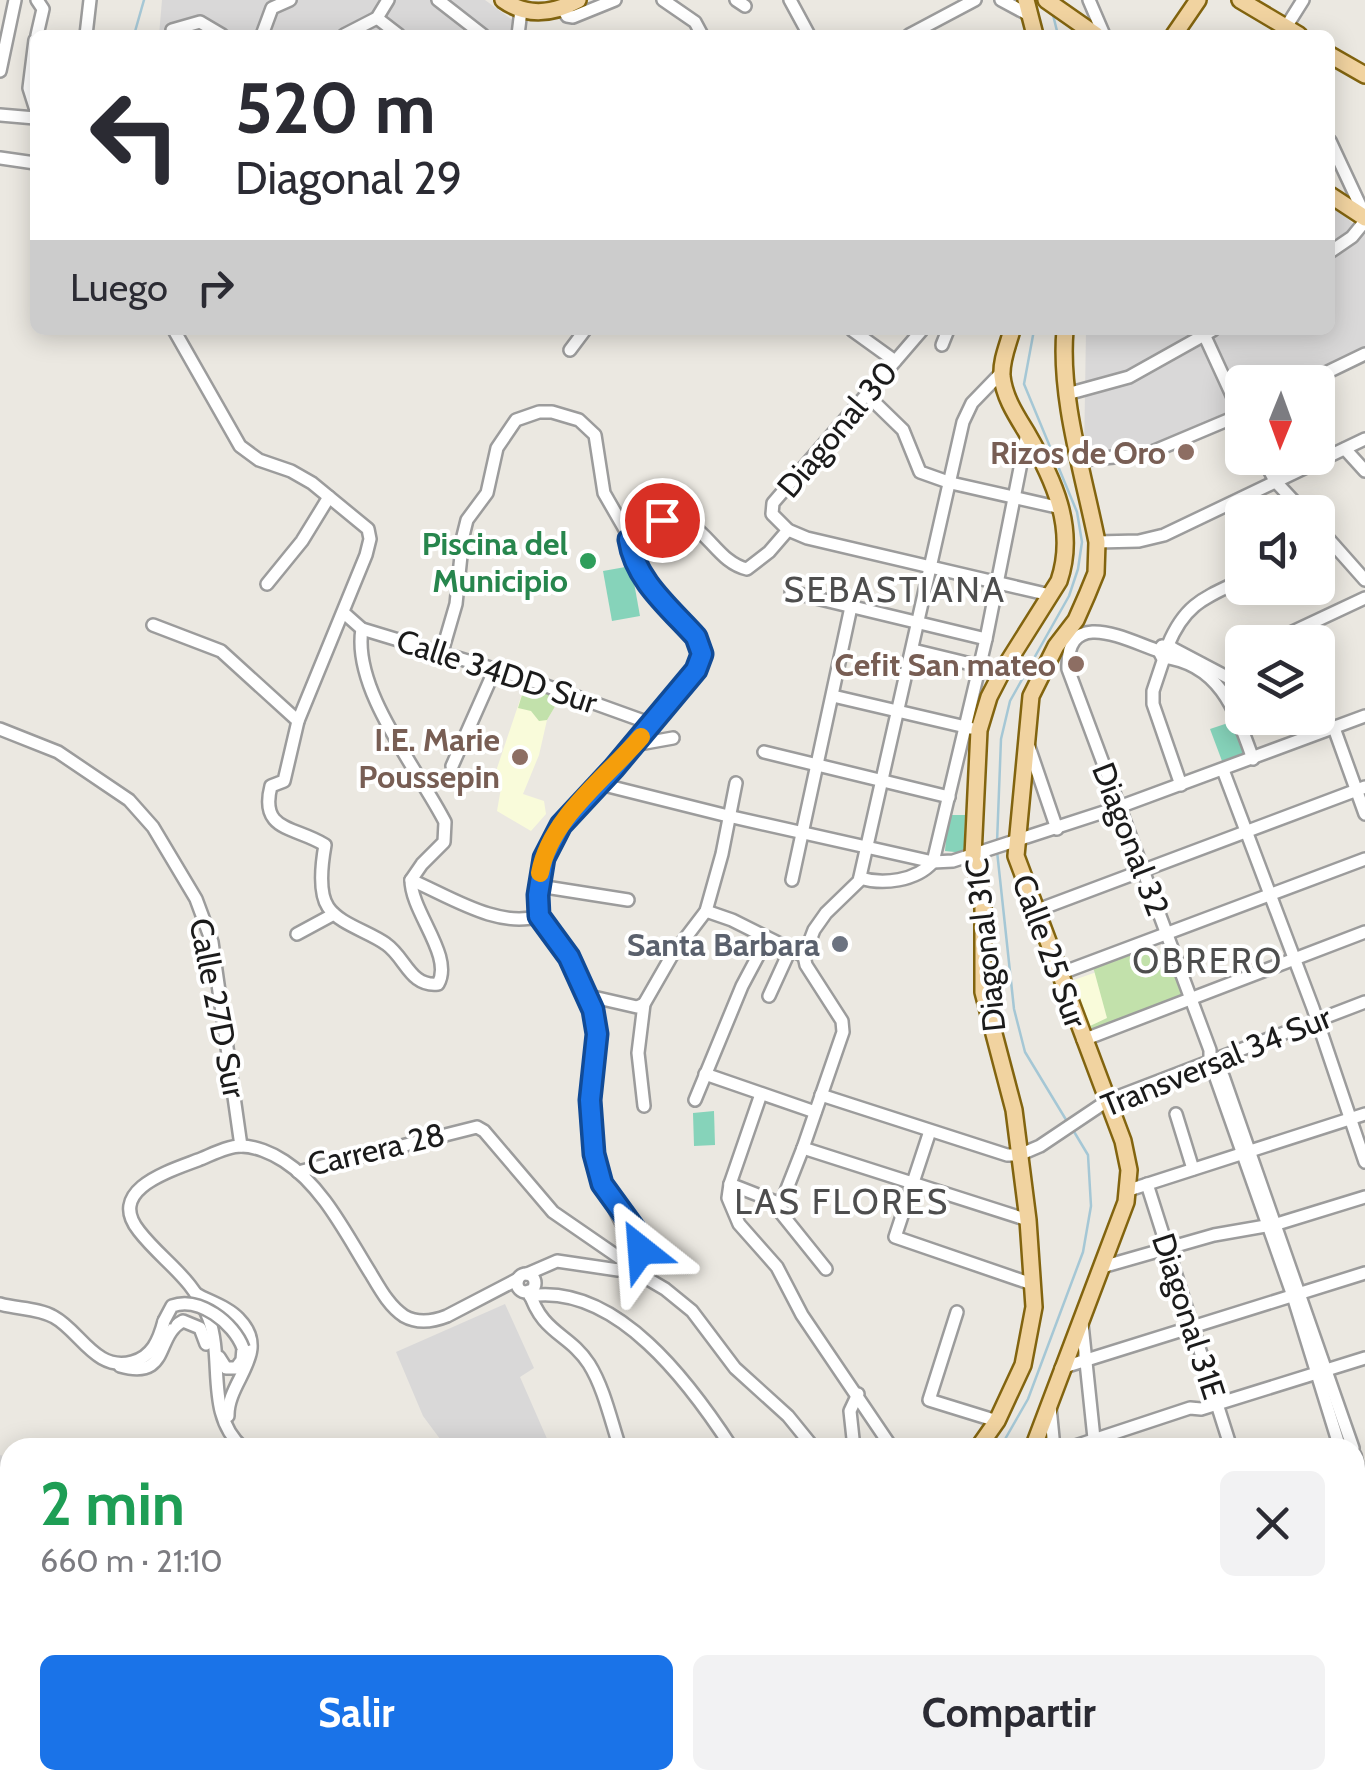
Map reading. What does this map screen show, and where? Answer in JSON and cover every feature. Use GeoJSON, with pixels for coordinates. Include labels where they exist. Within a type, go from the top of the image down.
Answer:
{"type":"FeatureCollection","features":[{"type":"Feature","properties":{"kind":"main road"},"geometry":{"type":"LineString","coordinates":[[503,0],[524,5],[578,0]]}},
{"type":"Feature","properties":{"kind":"main road"},"geometry":{"type":"LineString","coordinates":[[1046,0],[1089,30]]}},
{"type":"Feature","properties":{"kind":"main road"},"geometry":{"type":"LineString","coordinates":[[1177,30],[1198,0]]}},
{"type":"Feature","properties":{"kind":"main road"},"geometry":{"type":"LineString","coordinates":[[1240,0],[1283,30]]}},
{"type":"Feature","properties":{"kind":"main road"},"geometry":{"type":"LineString","coordinates":[[1335,58],[1362,74]]}},
{"type":"Feature","properties":{"kind":"main road"},"geometry":{"type":"LineString","coordinates":[[1335,198],[1365,218]]}},
{"type":"Feature","properties":{"kind":"main road"},"geometry":{"type":"LineString","coordinates":[[1002,372],[1011,335]]}},
{"type":"Feature","properties":{"kind":"main road","name":"Calle 25 Sur"},"geometry":{"type":"LineString","coordinates":[[1036,1438],[1082,1315],[1139,1186],[1009,845],[1032,696],[1056,646],[1076,620],[1096,573],[1097,542],[1067,394],[1065,335]]}},
{"type":"Feature","properties":{"kind":"main road","name":"Diagonal 31C"},"geometry":{"type":"LineString","coordinates":[[985,1438],[1023,1365],[1034,1307],[1014,1110],[989,1024],[984,992],[972,728],[1002,670],[1050,596],[1064,564],[1061,508],[1049,472],[1012,407],[1002,372]]}},
{"type":"Feature","properties":{"kind":"street"},"geometry":{"type":"LineString","coordinates":[[0,72],[15,0]]}},
{"type":"Feature","properties":{"kind":"street"},"geometry":{"type":"LineString","coordinates":[[38,0],[43,9],[38,30]]}},
{"type":"Feature","properties":{"kind":"street"},"geometry":{"type":"LineString","coordinates":[[87,30],[90,0]]}},
{"type":"Feature","properties":{"kind":"street"},"geometry":{"type":"LineString","coordinates":[[263,30],[267,4],[290,0]]}},
{"type":"Feature","properties":{"kind":"street"},"geometry":{"type":"LineString","coordinates":[[354,30],[377,18],[388,0]]}},
{"type":"Feature","properties":{"kind":"street"},"geometry":{"type":"LineString","coordinates":[[438,0],[477,30]]}},
{"type":"Feature","properties":{"kind":"street"},"geometry":{"type":"LineString","coordinates":[[559,4],[567,16],[574,16],[615,0]]}},
{"type":"Feature","properties":{"kind":"street"},"geometry":{"type":"LineString","coordinates":[[663,0],[695,22],[699,30]]}},
{"type":"Feature","properties":{"kind":"street"},"geometry":{"type":"LineString","coordinates":[[790,0],[806,30]]}},
{"type":"Feature","properties":{"kind":"street"},"geometry":{"type":"LineString","coordinates":[[918,30],[975,0]]}},
{"type":"Feature","properties":{"kind":"street"},"geometry":{"type":"LineString","coordinates":[[1001,0],[1028,8]]}},
{"type":"Feature","properties":{"kind":"street"},"geometry":{"type":"LineString","coordinates":[[1090,0],[1102,30]]}},
{"type":"Feature","properties":{"kind":"street"},"geometry":{"type":"LineString","coordinates":[[1102,0],[1102,12],[1110,30]]}},
{"type":"Feature","properties":{"kind":"street"},"geometry":{"type":"LineString","coordinates":[[1289,30],[1304,0]]}},
{"type":"Feature","properties":{"kind":"street"},"geometry":{"type":"LineString","coordinates":[[519,30],[524,5]]}},
{"type":"Feature","properties":{"kind":"street"},"geometry":{"type":"LineString","coordinates":[[377,18],[393,30]]}},
{"type":"Feature","properties":{"kind":"street"},"geometry":{"type":"LineString","coordinates":[[172,30],[200,22],[214,30]]}},
{"type":"Feature","properties":{"kind":"street"},"geometry":{"type":"LineString","coordinates":[[0,115],[30,118]]}},
{"type":"Feature","properties":{"kind":"street"},"geometry":{"type":"LineString","coordinates":[[1335,151],[1365,218],[1352,237],[1335,249]]}},
{"type":"Feature","properties":{"kind":"street"},"geometry":{"type":"LineString","coordinates":[[0,158],[30,162]]}},
{"type":"Feature","properties":{"kind":"street"},"geometry":{"type":"LineString","coordinates":[[177,335],[240,446],[259,460],[292,471],[368,529],[370,539],[344,613],[298,721],[284,782],[271,786],[269,813],[276,824],[310,836],[324,846],[322,892],[334,914],[389,945],[414,978],[428,985],[438,984],[443,968],[414,898],[411,880],[444,842],[446,822],[372,689],[362,656],[362,630]]}},
{"type":"Feature","properties":{"kind":"street"},"geometry":{"type":"LineString","coordinates":[[570,350],[581,335]]}},
{"type":"Feature","properties":{"kind":"street"},"geometry":{"type":"LineString","coordinates":[[859,335],[895,361]]}},
{"type":"Feature","properties":{"kind":"street","name":"Diagonal 30"},"geometry":{"type":"LineString","coordinates":[[788,530],[774,517],[773,503],[918,335]]}},
{"type":"Feature","properties":{"kind":"street"},"geometry":{"type":"LineString","coordinates":[[942,345],[946,335]]}},
{"type":"Feature","properties":{"kind":"street"},"geometry":{"type":"LineString","coordinates":[[1067,394],[1130,378],[1202,335]]}},
{"type":"Feature","properties":{"kind":"street"},"geometry":{"type":"LineString","coordinates":[[1208,335],[1225,375]]}},
{"type":"Feature","properties":{"kind":"street"},"geometry":{"type":"LineString","coordinates":[[1335,368],[1365,354]]}},
{"type":"Feature","properties":{"kind":"street"},"geometry":{"type":"LineString","coordinates":[[826,1269],[780,1213],[843,1025],[806,966],[804,956],[826,913],[860,878],[966,413],[1002,372]]}},
{"type":"Feature","properties":{"kind":"street"},"geometry":{"type":"LineString","coordinates":[[868,395],[904,430],[920,472],[950,483],[1061,508]]}},
{"type":"Feature","properties":{"kind":"street"},"geometry":{"type":"LineString","coordinates":[[442,652],[456,604],[467,520],[487,492],[496,448],[509,426],[526,415],[552,412],[579,420],[598,444],[607,503],[629,540],[638,571],[696,637],[702,654],[696,670],[652,724],[561,825],[549,844],[539,886],[539,916],[569,957],[588,996],[597,1034],[590,1100],[596,1167],[607,1192],[641,1243],[640,1258],[610,1276],[557,1261],[542,1266],[526,1285]]}},
{"type":"Feature","properties":{"kind":"street"},"geometry":{"type":"LineString","coordinates":[[1081,460],[1147,454],[1225,422]]}},
{"type":"Feature","properties":{"kind":"street"},"geometry":{"type":"LineString","coordinates":[[860,878],[888,882],[924,871],[933,862],[972,728],[979,666],[1027,433]]}},
{"type":"Feature","properties":{"kind":"street"},"geometry":{"type":"LineString","coordinates":[[1097,542],[1152,540],[1365,440]]}},
{"type":"Feature","properties":{"kind":"street"},"geometry":{"type":"LineString","coordinates":[[1344,449],[1365,471]]}},
{"type":"Feature","properties":{"kind":"street"},"geometry":{"type":"LineString","coordinates":[[1272,475],[1288,495]]}},
{"type":"Feature","properties":{"kind":"street"},"geometry":{"type":"LineString","coordinates":[[267,584],[302,541],[329,498]]}},
{"type":"Feature","properties":{"kind":"street"},"geometry":{"type":"LineString","coordinates":[[629,540],[662,520],[688,522],[717,553],[747,570],[788,530],[807,538],[1050,596]]}},
{"type":"Feature","properties":{"kind":"street"},"geometry":{"type":"LineString","coordinates":[[1335,550],[1362,571]]}},
{"type":"Feature","properties":{"kind":"street"},"geometry":{"type":"LineString","coordinates":[[1181,785],[1153,704],[1153,692],[1186,611],[1225,588]]}},
{"type":"Feature","properties":{"kind":"street"},"geometry":{"type":"LineString","coordinates":[[791,592],[986,639]]}},
{"type":"Feature","properties":{"kind":"street"},"geometry":{"type":"LineString","coordinates":[[1307,625],[1365,598]]}},
{"type":"Feature","properties":{"kind":"street"},"geometry":{"type":"LineString","coordinates":[[792,880],[851,607]]}},
{"type":"Feature","properties":{"kind":"street","name":"Calle 34DD Sur"},"geometry":{"type":"LineString","coordinates":[[344,613],[362,630],[442,652],[652,724]]}},
{"type":"Feature","properties":{"kind":"street"},"geometry":{"type":"LineString","coordinates":[[153,626],[222,651],[298,721]]}},
{"type":"Feature","properties":{"kind":"street","name":"Diagonal 32"},"geometry":{"type":"LineString","coordinates":[[1167,652],[1098,630],[1085,631],[1074,641],[1068,669],[1192,999],[1349,1438]]}},
{"type":"Feature","properties":{"kind":"street"},"geometry":{"type":"LineString","coordinates":[[913,650],[979,666]]}},
{"type":"Feature","properties":{"kind":"street"},"geometry":{"type":"LineString","coordinates":[[1167,652],[1225,676]]}},
{"type":"Feature","properties":{"kind":"street"},"geometry":{"type":"LineString","coordinates":[[1167,652],[1206,676],[1228,697],[1253,759]]}},
{"type":"Feature","properties":{"kind":"street"},"geometry":{"type":"LineString","coordinates":[[452,766],[494,669]]}},
{"type":"Feature","properties":{"kind":"street"},"geometry":{"type":"LineString","coordinates":[[833,696],[972,728]]}},
{"type":"Feature","properties":{"kind":"street"},"geometry":{"type":"LineString","coordinates":[[1335,728],[1365,716]]}},
{"type":"Feature","properties":{"kind":"street","name":"Calle 27D Sur"},"geometry":{"type":"LineString","coordinates":[[0,730],[58,752],[129,800],[153,826],[196,899],[212,942],[240,1146]]}},
{"type":"Feature","properties":{"kind":"street"},"geometry":{"type":"LineString","coordinates":[[1335,730],[1361,789],[1365,814]]}},
{"type":"Feature","properties":{"kind":"street"},"geometry":{"type":"LineString","coordinates":[[600,784],[933,862],[1009,845],[1316,735]]}},
{"type":"Feature","properties":{"kind":"street"},"geometry":{"type":"LineString","coordinates":[[634,745],[673,738]]}},
{"type":"Feature","properties":{"kind":"street"},"geometry":{"type":"LineString","coordinates":[[1027,740],[1057,829]]}},
{"type":"Feature","properties":{"kind":"street"},"geometry":{"type":"LineString","coordinates":[[764,752],[949,797]]}},
{"type":"Feature","properties":{"kind":"street"},"geometry":{"type":"LineString","coordinates":[[1223,770],[1365,1139]]}},
{"type":"Feature","properties":{"kind":"street"},"geometry":{"type":"LineString","coordinates":[[644,1106],[638,1053],[644,1004],[671,957],[706,911],[736,783]]}},
{"type":"Feature","properties":{"kind":"street"},"geometry":{"type":"LineString","coordinates":[[1035,911],[1361,789]]}},
{"type":"Feature","properties":{"kind":"street"},"geometry":{"type":"LineString","coordinates":[[1058,974],[1365,858]]}},
{"type":"Feature","properties":{"kind":"street"},"geometry":{"type":"LineString","coordinates":[[411,880],[502,918],[529,920],[539,916]]}},
{"type":"Feature","properties":{"kind":"street"},"geometry":{"type":"LineString","coordinates":[[539,886],[628,900]]}},
{"type":"Feature","properties":{"kind":"street"},"geometry":{"type":"LineString","coordinates":[[706,911],[804,956]]}},
{"type":"Feature","properties":{"kind":"street"},"geometry":{"type":"LineString","coordinates":[[297,934],[334,914]]}},
{"type":"Feature","properties":{"kind":"street"},"geometry":{"type":"LineString","coordinates":[[1083,1040],[1365,932]]}},
{"type":"Feature","properties":{"kind":"street"},"geometry":{"type":"LineString","coordinates":[[694,1100],[742,986],[767,939]]}},
{"type":"Feature","properties":{"kind":"street"},"geometry":{"type":"LineString","coordinates":[[769,996],[790,950]]}},
{"type":"Feature","properties":{"kind":"street"},"geometry":{"type":"LineString","coordinates":[[588,996],[637,1007],[644,1004]]}},
{"type":"Feature","properties":{"kind":"street","name":"Transversal 34 Sur"},"geometry":{"type":"LineString","coordinates":[[1019,1156],[1107,1101],[1317,1015],[1365,1002]]}},
{"type":"Feature","properties":{"kind":"street"},"geometry":{"type":"LineString","coordinates":[[705,1074],[815,1112]]}},
{"type":"Feature","properties":{"kind":"street"},"geometry":{"type":"LineString","coordinates":[[762,1094],[728,1198],[739,1224],[778,1267],[802,1315],[886,1438]]}},
{"type":"Feature","properties":{"kind":"street"},"geometry":{"type":"LineString","coordinates":[[821,1094],[1007,1156],[1019,1156]]}},
{"type":"Feature","properties":{"kind":"street"},"geometry":{"type":"LineString","coordinates":[[1176,1114],[1192,1169]]}},
{"type":"Feature","properties":{"kind":"street"},"geometry":{"type":"LineString","coordinates":[[1139,1186],[1357,1117]]}},
{"type":"Feature","properties":{"kind":"street"},"geometry":{"type":"LineString","coordinates":[[1357,1117],[1365,1162]]}},
{"type":"Feature","properties":{"kind":"street","name":"Carrera 28"},"geometry":{"type":"LineString","coordinates":[[240,1146],[272,1154],[298,1172],[477,1128],[497,1145],[552,1212],[629,1266]]}},
{"type":"Feature","properties":{"kind":"street"},"geometry":{"type":"LineString","coordinates":[[930,1131],[895,1237],[1032,1284]]}},
{"type":"Feature","properties":{"kind":"street"},"geometry":{"type":"LineString","coordinates":[[235,1374],[222,1365],[211,1328],[185,1278],[138,1230],[129,1210],[137,1189],[160,1174],[240,1146]]}},
{"type":"Feature","properties":{"kind":"street"},"geometry":{"type":"LineString","coordinates":[[804,1148],[1028,1220]]}},
{"type":"Feature","properties":{"kind":"street"},"geometry":{"type":"LineString","coordinates":[[298,1172],[336,1218],[386,1298],[402,1315],[412,1320],[434,1321],[506,1288],[526,1285],[568,1298],[606,1313],[672,1364],[725,1438]]}},
{"type":"Feature","properties":{"kind":"street"},"geometry":{"type":"LineString","coordinates":[[730,1184],[781,1204]]}},
{"type":"Feature","properties":{"kind":"street","name":"Diagonal 31E"},"geometry":{"type":"LineString","coordinates":[[1139,1186],[1165,1248],[1210,1406],[1224,1438]]}},
{"type":"Feature","properties":{"kind":"street"},"geometry":{"type":"LineString","coordinates":[[1102,1266],[1272,1225],[1365,1197]]}},
{"type":"Feature","properties":{"kind":"street"},"geometry":{"type":"LineString","coordinates":[[629,1266],[692,1312],[735,1368],[788,1416],[806,1438]]}},
{"type":"Feature","properties":{"kind":"street"},"geometry":{"type":"LineString","coordinates":[[1061,1368],[1365,1273]]}},
{"type":"Feature","properties":{"kind":"street"},"geometry":{"type":"LineString","coordinates":[[526,1285],[546,1326],[590,1366],[616,1438]]}},
{"type":"Feature","properties":{"kind":"street"},"geometry":{"type":"LineString","coordinates":[[193,1292],[234,1315],[245,1327],[252,1350],[247,1367],[225,1381],[216,1369]]}},
{"type":"Feature","properties":{"kind":"street"},"geometry":{"type":"LineString","coordinates":[[112,1363],[132,1362],[148,1354],[172,1306],[190,1303],[224,1320],[236,1332],[247,1367]]}},
{"type":"Feature","properties":{"kind":"street"},"geometry":{"type":"LineString","coordinates":[[0,1304],[57,1318],[94,1353],[135,1370],[149,1367],[162,1354],[172,1328],[190,1321],[204,1332],[223,1420],[235,1438]]}},
{"type":"Feature","properties":{"kind":"street"},"geometry":{"type":"LineString","coordinates":[[957,1312],[930,1400],[996,1421]]}},
{"type":"Feature","properties":{"kind":"street"},"geometry":{"type":"LineString","coordinates":[[1082,1315],[1092,1438]]}},
{"type":"Feature","properties":{"kind":"street"},"geometry":{"type":"LineString","coordinates":[[211,1328],[220,1406]]}},
{"type":"Feature","properties":{"kind":"street"},"geometry":{"type":"LineString","coordinates":[[237,1438],[228,1407],[243,1348]]}},
{"type":"Feature","properties":{"kind":"street"},"geometry":{"type":"LineString","coordinates":[[1113,1438],[1365,1358]]}},
{"type":"Feature","properties":{"kind":"street","name":"Diagonal 32"},"geometry":{"type":"LineString","coordinates":[[1323,1371],[1338,1438]]}},
{"type":"Feature","properties":{"kind":"street"},"geometry":{"type":"LineString","coordinates":[[853,1438],[850,1412],[858,1394]]}},
{"type":"Feature","properties":{"kind":"street"},"geometry":{"type":"LineString","coordinates":[[1049,1402],[1053,1438]]}},
{"type":"Feature","properties":{"kind":"shaded area"},"geometry":{"type":"Polygon","coordinates":[[[162,0],[485,0],[515,22],[514,30],[159,30],[162,0]]]}},
{"type":"Feature","properties":{"kind":"shaded area"},"geometry":{"type":"Polygon","coordinates":[[[1335,207],[1365,235],[1365,347],[1330,365],[1225,365],[1225,418],[1143,452],[1084,456],[1086,335],[1335,335],[1335,207]]]}},
{"type":"Feature","properties":{"kind":"shaded area","name":"I.E. Marie Poussepin"},"geometry":{"type":"Polygon","coordinates":[[[525,685],[560,698],[547,720],[539,755],[523,794],[544,801],[546,814],[531,831],[497,811],[501,788],[492,783],[525,685]]]}},
{"type":"Feature","properties":{"kind":"shaded area"},"geometry":{"type":"Polygon","coordinates":[[[1159,950],[1175,996],[1087,1028],[1071,981],[1159,950]]]}},
{"type":"Feature","properties":{"kind":"shaded area"},"geometry":{"type":"Polygon","coordinates":[[[505,1304],[534,1368],[520,1377],[547,1438],[439,1438],[423,1416],[396,1352],[505,1304]]]}},
{"type":"Feature","properties":{"kind":"green space"},"geometry":{"type":"Polygon","coordinates":[[[631,566],[640,616],[612,621],[603,571],[631,566]]]}},
{"type":"Feature","properties":{"kind":"green space"},"geometry":{"type":"Polygon","coordinates":[[[525,685],[560,698],[547,720],[539,721],[531,711],[518,708],[525,685]]]}},
{"type":"Feature","properties":{"kind":"green space"},"geometry":{"type":"Polygon","coordinates":[[[1225,724],[1225,735],[1239,735],[1245,753],[1222,761],[1210,729],[1225,724]]]}},
{"type":"Feature","properties":{"kind":"green space"},"geometry":{"type":"Polygon","coordinates":[[[948,815],[965,815],[964,853],[945,851],[948,815]]]}},
{"type":"Feature","properties":{"kind":"green space"},"geometry":{"type":"Polygon","coordinates":[[[1159,940],[1154,948],[1159,952],[1170,947],[1187,996],[1093,1032],[1090,1026],[1107,1018],[1092,963],[1159,940]]]}},
{"type":"Feature","properties":{"kind":"green space"},"geometry":{"type":"Polygon","coordinates":[[[714,1111],[715,1145],[694,1146],[693,1113],[714,1111]]]}},
{"type":"Feature","properties":{"kind":"waterway"},"geometry":{"type":"LineString","coordinates":[[135,30],[144,0]]}},
{"type":"Feature","properties":{"kind":"waterway"},"geometry":{"type":"LineString","coordinates":[[1052,11],[1057,30]]}},
{"type":"Feature","properties":{"kind":"waterway"},"geometry":{"type":"LineString","coordinates":[[997,843],[1001,739],[1010,701],[1069,596],[1082,542],[1077,512],[1024,384],[1033,335]]}},
{"type":"Feature","properties":{"kind":"waterway"},"geometry":{"type":"LineString","coordinates":[[997,851],[1014,1009],[1025,1052],[1068,1123]]}},
{"type":"Feature","properties":{"kind":"waterway"},"geometry":{"type":"LineString","coordinates":[[1006,1438],[1028,1399],[1083,1252],[1091,1206],[1088,1155],[1073,1130]]}},
{"type":"Feature","properties":{"kind":"slow traffic"},"geometry":{"type":"LineString","coordinates":[[540,873],[549,844],[561,825],[641,737]]}},
{"type":"Feature","properties":{"kind":"place","name":"Rizos de Oro"},"geometry":{"type":"Point","coordinates":[1186,452]}},
{"type":"Feature","properties":{"kind":"place","name":"Piscina del Municipio"},"geometry":{"type":"Point","coordinates":[588,561]}},
{"type":"Feature","properties":{"kind":"place","name":"Cefit San mateo"},"geometry":{"type":"Point","coordinates":[1076,664]}},
{"type":"Feature","properties":{"kind":"place","name":"I.E. Marie Poussepin"},"geometry":{"type":"Point","coordinates":[520,757]}},
{"type":"Feature","properties":{"kind":"place","name":"Santa Barbara"},"geometry":{"type":"Point","coordinates":[840,944]}},
{"type":"Feature","properties":{"kind":"district","name":"SEBASTIANA"},"geometry":{"type":"Point","coordinates":[895,589]}},
{"type":"Feature","properties":{"kind":"district","name":"OBRERO"},"geometry":{"type":"Point","coordinates":[1208,960]}},
{"type":"Feature","properties":{"kind":"district","name":"LAS FLORES"},"geometry":{"type":"Point","coordinates":[842,1201]}},
{"type":"Feature","properties":{"kind":"route"},"geometry":{"type":"LineString","coordinates":[[641,1250],[636,1231],[602,1184],[594,1154],[590,1100],[597,1023],[580,977],[539,916],[538,895],[544,858],[561,825],[652,724],[701,662],[701,646],[696,637],[646,581],[632,557],[629,540],[662,520]]}}]}
